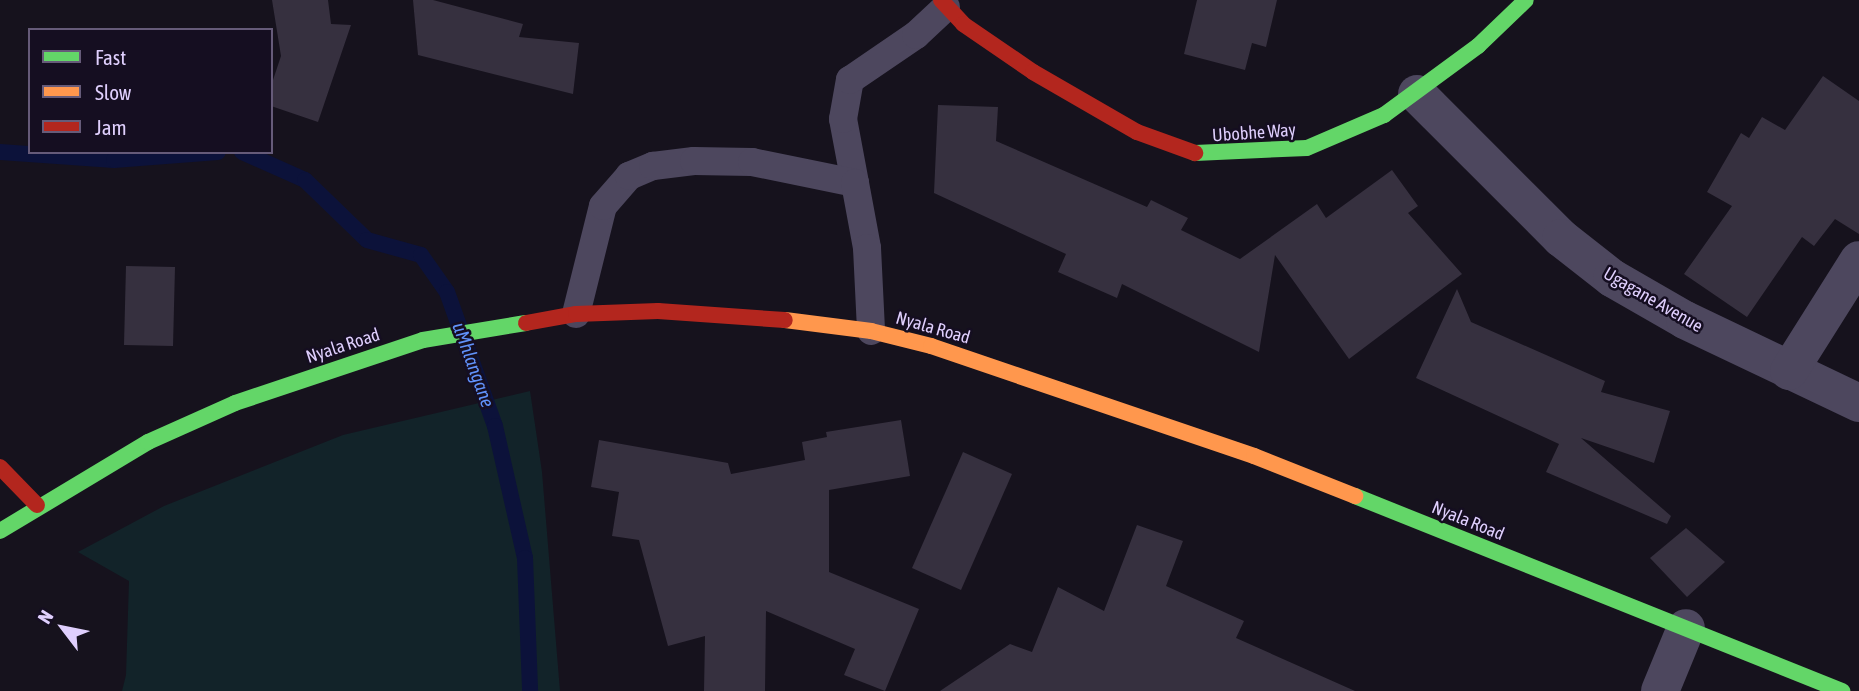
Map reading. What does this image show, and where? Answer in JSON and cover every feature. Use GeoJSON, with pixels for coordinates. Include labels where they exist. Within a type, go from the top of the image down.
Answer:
{"type":"FeatureCollection","features":[{"type":"Feature","properties":{"kind":"street","name":"Ubobhe Way"},"geometry":{"type":"LineString","coordinates":[[943,3],[991,45],[1137,132],[1175,149],[1207,156],[1307,148],[1384,115],[1417,94],[1478,46],[1526,0]]}},
{"type":"Feature","properties":{"kind":"street","name":"Ugagane Avenue"},"geometry":{"type":"LineString","coordinates":[[1417,94],[1561,238],[1612,278],[1789,371],[1859,403]]}},
{"type":"Feature","properties":{"kind":"street"},"geometry":{"type":"LineString","coordinates":[[1789,371],[1859,260]]}},
{"type":"Feature","properties":{"kind":"street","name":"Nyala Road"},"geometry":{"type":"LineString","coordinates":[[0,531],[37,505],[148,442],[236,403],[423,341],[576,314],[658,311],[749,315],[871,331],[932,346],[1254,456],[1842,691]]}},
{"type":"Feature","properties":{"kind":"street"},"geometry":{"type":"LineString","coordinates":[[0,467],[37,505]]}},
{"type":"Feature","properties":{"kind":"street"},"geometry":{"type":"LineString","coordinates":[[1660,691],[1686,628]]}},
{"type":"Feature","properties":{"kind":"lane"},"geometry":{"type":"LineString","coordinates":[[871,331],[867,248],[843,119],[850,80],[916,35],[943,3]]}},
{"type":"Feature","properties":{"kind":"lane"},"geometry":{"type":"LineString","coordinates":[[576,314],[603,206],[629,176],[653,166],[694,162],[752,162],[855,183]]}},
{"type":"Feature","properties":{"kind":"shaded area"},"geometry":{"type":"Polygon","coordinates":[[[530,391],[542,472],[560,691],[122,691],[126,675],[129,581],[78,552],[164,506],[343,435],[530,391]]]}},
{"type":"Feature","properties":{"kind":"building"},"geometry":{"type":"Polygon","coordinates":[[[272,0],[328,0],[331,24],[351,25],[318,122],[273,107],[273,80],[281,56],[272,0]]]}},
{"type":"Feature","properties":{"kind":"building"},"geometry":{"type":"Polygon","coordinates":[[[413,0],[433,0],[523,24],[519,37],[579,43],[573,94],[418,55],[413,0]]]}},
{"type":"Feature","properties":{"kind":"building"},"geometry":{"type":"Polygon","coordinates":[[[1197,0],[1277,0],[1266,47],[1252,43],[1245,70],[1184,54],[1197,0]]]}},
{"type":"Feature","properties":{"kind":"building"},"geometry":{"type":"Polygon","coordinates":[[[1823,76],[1859,101],[1859,234],[1835,219],[1814,246],[1802,237],[1747,317],[1684,274],[1732,206],[1707,192],[1741,133],[1749,138],[1762,117],[1785,130],[1823,76]]]}},
{"type":"Feature","properties":{"kind":"building"},"geometry":{"type":"Polygon","coordinates":[[[938,105],[998,107],[996,141],[1147,207],[1151,200],[1188,218],[1181,230],[1240,259],[1317,204],[1326,218],[1392,170],[1418,206],[1408,213],[1462,274],[1349,359],[1275,255],[1259,352],[1122,284],[1117,298],[1058,272],[1066,254],[934,193],[938,105]]]}},
{"type":"Feature","properties":{"kind":"building"},"geometry":{"type":"Polygon","coordinates":[[[126,266],[175,267],[173,346],[124,345],[126,266]]]}},
{"type":"Feature","properties":{"kind":"building"},"geometry":{"type":"Polygon","coordinates":[[[1457,289],[1471,322],[1605,381],[1601,392],[1670,411],[1654,463],[1581,438],[1671,516],[1667,524],[1546,472],[1559,444],[1416,378],[1457,289]]]}},
{"type":"Feature","properties":{"kind":"building"},"geometry":{"type":"Polygon","coordinates":[[[901,420],[910,476],[829,490],[829,572],[919,609],[885,691],[844,675],[855,649],[766,611],[765,691],[704,691],[705,636],[668,646],[639,540],[612,536],[619,492],[591,487],[599,440],[728,463],[731,474],[805,460],[802,442],[827,437],[826,432],[901,420]]]}},
{"type":"Feature","properties":{"kind":"building"},"geometry":{"type":"Polygon","coordinates":[[[963,452],[1012,474],[961,590],[912,568],[963,452]]]}},
{"type":"Feature","properties":{"kind":"building"},"geometry":{"type":"Polygon","coordinates":[[[1137,525],[1183,541],[1166,586],[1244,621],[1236,638],[1355,691],[940,691],[1010,644],[1032,652],[1058,587],[1104,611],[1137,525]]]}},
{"type":"Feature","properties":{"kind":"building"},"geometry":{"type":"Polygon","coordinates":[[[1686,528],[1725,562],[1687,597],[1650,558],[1686,528]]]}},
{"type":"Feature","properties":{"kind":"waterway","name":"uMhlangane"},"geometry":{"type":"LineString","coordinates":[[0,152],[28,154]]}},
{"type":"Feature","properties":{"kind":"waterway","name":"uMhlangane"},"geometry":{"type":"LineString","coordinates":[[28,154],[114,160],[192,154]]}},
{"type":"Feature","properties":{"kind":"waterway","name":"uMhlangane"},"geometry":{"type":"LineString","coordinates":[[246,154],[305,180],[367,240],[421,255],[447,292],[495,426],[525,558],[530,691]]}},
{"type":"Feature","properties":{"kind":"traffic: fast"},"geometry":{"type":"LineString","coordinates":[[1195,153],[1307,148],[1384,115],[1478,46],[1526,0]]}},
{"type":"Feature","properties":{"kind":"traffic: fast"},"geometry":{"type":"LineString","coordinates":[[0,531],[148,442],[235,403],[423,340],[526,323]]}},
{"type":"Feature","properties":{"kind":"traffic: fast"},"geometry":{"type":"LineString","coordinates":[[1355,496],[1842,691]]}},
{"type":"Feature","properties":{"kind":"traffic: slow"},"geometry":{"type":"LineString","coordinates":[[785,320],[871,331],[931,346],[1254,456],[1355,496]]}},
{"type":"Feature","properties":{"kind":"traffic: jam"},"geometry":{"type":"LineString","coordinates":[[941,0],[963,24],[1033,72],[1137,132],[1195,153]]}},
{"type":"Feature","properties":{"kind":"traffic: jam"},"geometry":{"type":"LineString","coordinates":[[526,323],[576,314],[658,311],[785,320]]}},
{"type":"Feature","properties":{"kind":"traffic: jam"},"geometry":{"type":"LineString","coordinates":[[0,467],[37,505]]}}]}
